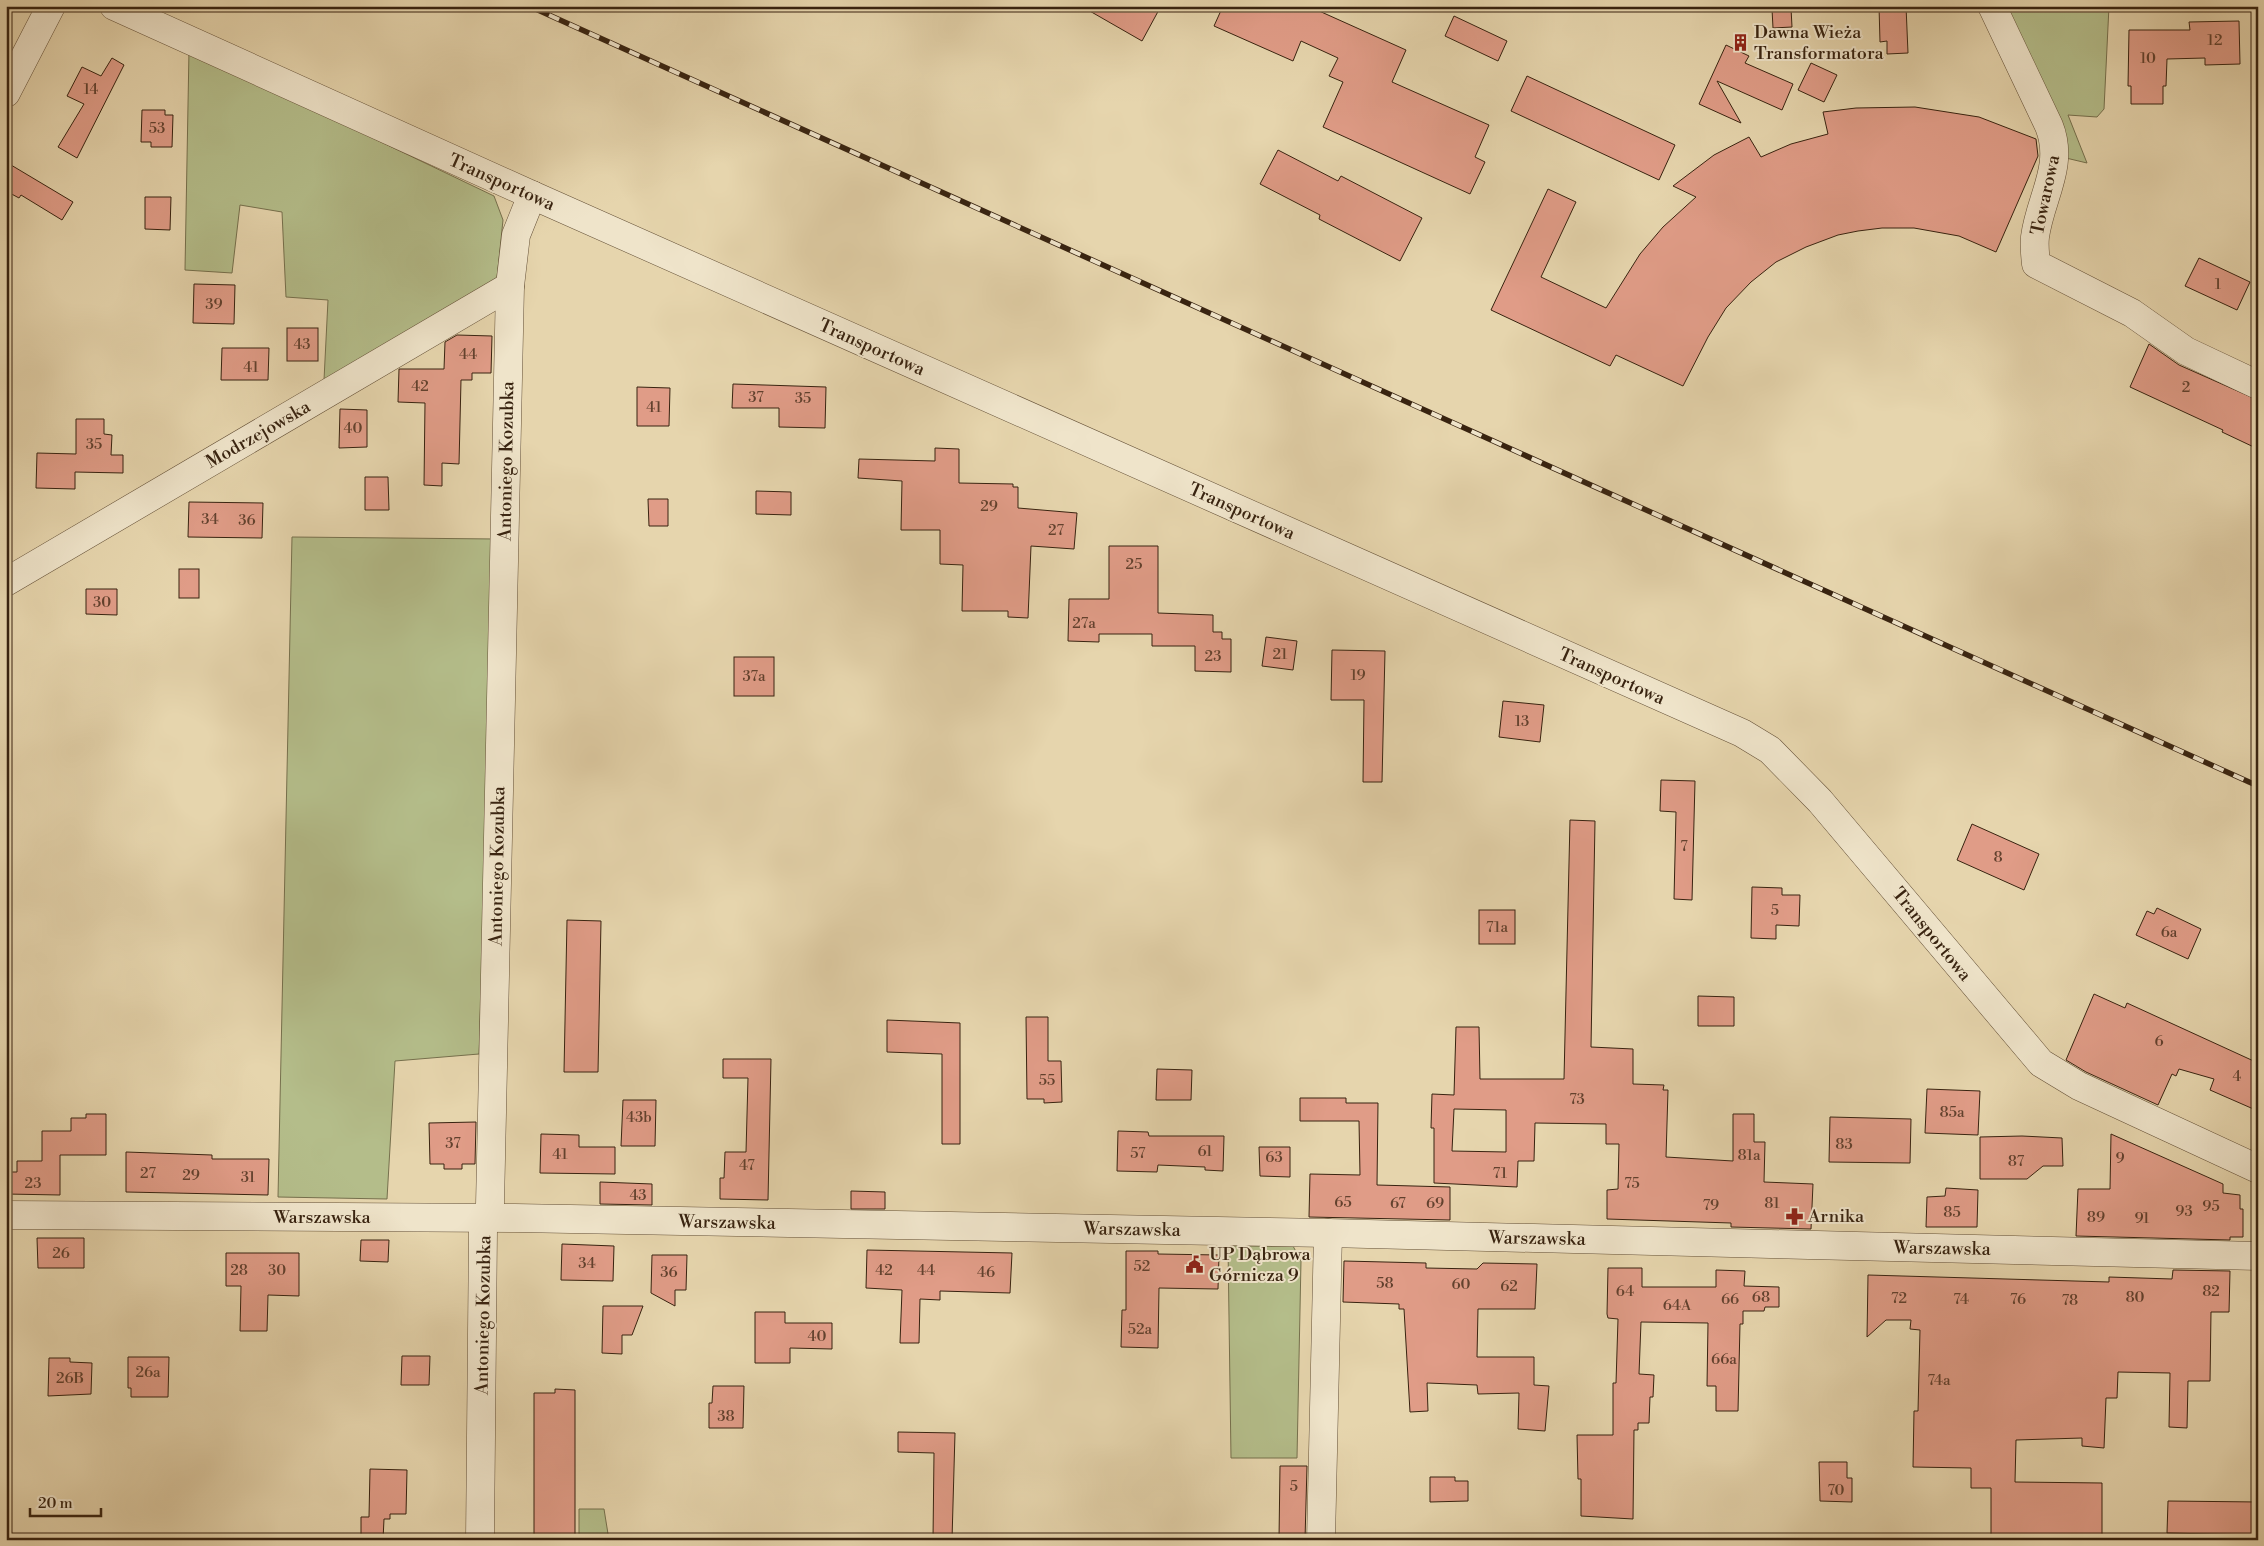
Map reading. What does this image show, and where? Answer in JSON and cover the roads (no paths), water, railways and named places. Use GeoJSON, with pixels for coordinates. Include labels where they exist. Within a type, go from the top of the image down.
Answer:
{"type":"FeatureCollection","features":[{"type":"Feature","properties":{"kind":"street"},"geometry":{"type":"LineString","coordinates":[[6,93],[51,6]]}},
{"type":"Feature","properties":{"kind":"street","name":"Transportowa"},"geometry":{"type":"LineString","coordinates":[[114,6],[532,195],[1742,734],[1770,750],[1820,801],[2002,1020],[2041,1063],[2079,1086],[2258,1169]]}},
{"type":"Feature","properties":{"kind":"street","name":"Towarowa"},"geometry":{"type":"LineString","coordinates":[[1992,6],[2055,142],[2053,175],[2035,238],[2036,264],[2132,313],[2186,351],[2258,385]]}},
{"type":"Feature","properties":{"kind":"street","name":"Antoniego Kozubka"},"geometry":{"type":"LineString","coordinates":[[480,1540],[483,1230],[490,1205],[510,286],[516,235],[532,195]]}},
{"type":"Feature","properties":{"kind":"street","name":"Modrzejowska"},"geometry":{"type":"LineString","coordinates":[[6,582],[510,286]]}},
{"type":"Feature","properties":{"kind":"street","name":"Warszawska"},"geometry":{"type":"LineString","coordinates":[[6,1215],[486,1218],[1328,1233],[2258,1256]]}},
{"type":"Feature","properties":{"kind":"street"},"geometry":{"type":"LineString","coordinates":[[1321,1540],[1328,1233]]}},
{"type":"Feature","properties":{"kind":"railway"},"geometry":{"type":"LineString","coordinates":[[529,6],[2258,786]]}},
{"type":"Feature","properties":{"kind":"place","name":"Dawna Wieża Transformatora"},"geometry":{"type":"Point","coordinates":[1740,42]}},
{"type":"Feature","properties":{"kind":"place","name":"Arnika"},"geometry":{"type":"Point","coordinates":[1794,1216]}},
{"type":"Feature","properties":{"kind":"place","name":"UP Dąbrowa Górnicza 9"},"geometry":{"type":"Point","coordinates":[1195,1264]}}]}
